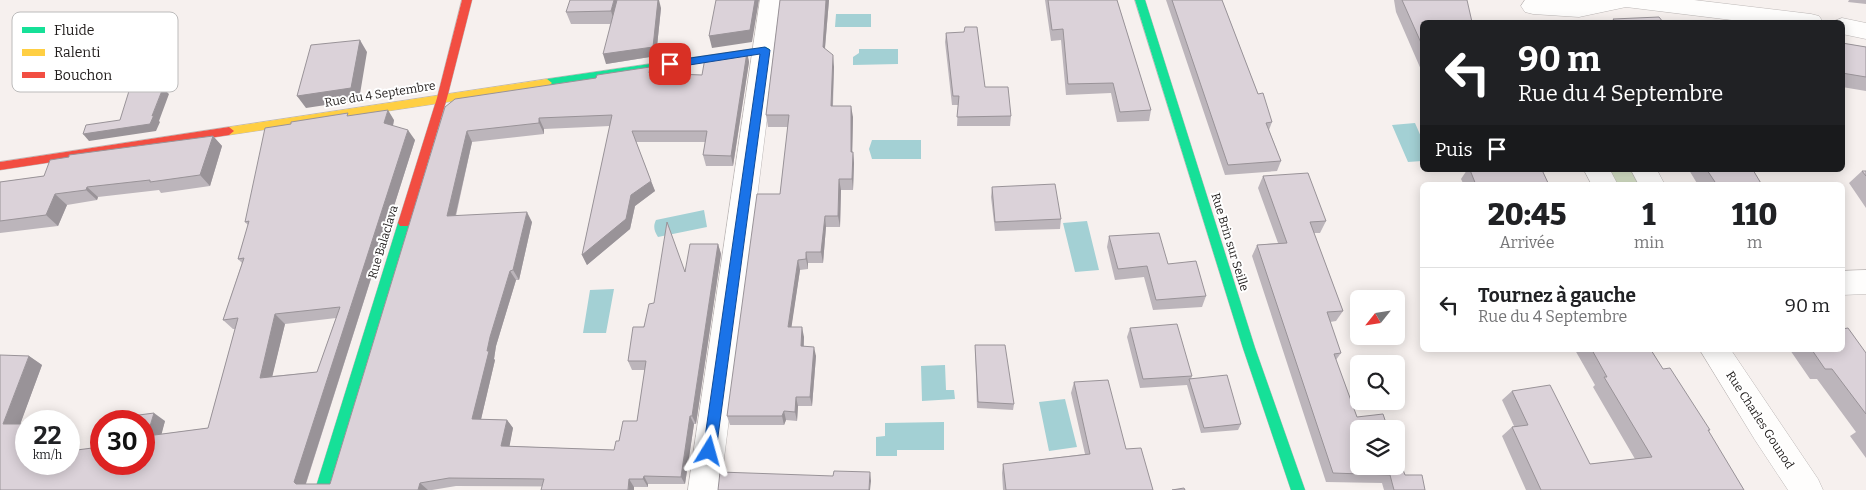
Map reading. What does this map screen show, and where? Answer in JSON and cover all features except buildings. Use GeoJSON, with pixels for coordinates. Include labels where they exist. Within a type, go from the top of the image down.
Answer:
{"type":"FeatureCollection","features":[{"type":"Feature","properties":{"kind":"street","name":"Rue Balaclava"},"geometry":{"type":"LineString","coordinates":[[322,490],[442,98],[467,0]]}},
{"type":"Feature","properties":{"kind":"street"},"geometry":{"type":"LineString","coordinates":[[704,490],[772,0]]}},
{"type":"Feature","properties":{"kind":"street","name":"Rue Brin sur Seille"},"geometry":{"type":"LineString","coordinates":[[1140,0],[1249,348],[1298,490]]}},
{"type":"Feature","properties":{"kind":"street"},"geometry":{"type":"LineString","coordinates":[[1534,10],[1579,9],[1624,0]]}},
{"type":"Feature","properties":{"kind":"street"},"geometry":{"type":"LineString","coordinates":[[1628,0],[1794,20]]}},
{"type":"Feature","properties":{"kind":"street"},"geometry":{"type":"LineString","coordinates":[[1845,27],[1866,31]]}},
{"type":"Feature","properties":{"kind":"street","name":"Rue du 4 Septembre"},"geometry":{"type":"LineString","coordinates":[[0,166],[765,50]]}},
{"type":"Feature","properties":{"kind":"street"},"geometry":{"type":"LineString","coordinates":[[1845,283],[1866,282]]}},
{"type":"Feature","properties":{"kind":"street","name":"Rue Charles Gounod"},"geometry":{"type":"LineString","coordinates":[[1716,352],[1806,490]]}},
{"type":"Feature","properties":{"kind":"green space"},"geometry":{"type":"Polygon","coordinates":[[[1607,172],[1635,172],[1640,182],[1612,182],[1607,172]]]}},
{"type":"Feature","properties":{"kind":"water"},"geometry":{"type":"Polygon","coordinates":[[[836,14],[871,14],[871,27],[835,27],[836,14]]]}},
{"type":"Feature","properties":{"kind":"water"},"geometry":{"type":"Polygon","coordinates":[[[859,49],[898,49],[898,64],[853,65],[853,57],[859,53],[859,49]]]}},
{"type":"Feature","properties":{"kind":"water"},"geometry":{"type":"Polygon","coordinates":[[[1415,123],[1420,134],[1420,161],[1408,162],[1392,125],[1415,123]]]}},
{"type":"Feature","properties":{"kind":"water"},"geometry":{"type":"Polygon","coordinates":[[[872,140],[921,140],[921,159],[872,159],[869,149],[872,140]]]}},
{"type":"Feature","properties":{"kind":"water"},"geometry":{"type":"Polygon","coordinates":[[[704,210],[707,227],[658,237],[654,226],[656,220],[704,210]]]}},
{"type":"Feature","properties":{"kind":"water"},"geometry":{"type":"Polygon","coordinates":[[[1087,221],[1099,270],[1075,272],[1063,223],[1087,221]]]}},
{"type":"Feature","properties":{"kind":"water"},"geometry":{"type":"Polygon","coordinates":[[[614,289],[606,333],[583,333],[590,290],[614,289]]]}},
{"type":"Feature","properties":{"kind":"water"},"geometry":{"type":"Polygon","coordinates":[[[945,365],[946,390],[954,390],[955,399],[922,401],[921,366],[945,365]]]}},
{"type":"Feature","properties":{"kind":"water"},"geometry":{"type":"Polygon","coordinates":[[[1065,399],[1077,447],[1049,451],[1039,402],[1065,399]]]}},
{"type":"Feature","properties":{"kind":"water"},"geometry":{"type":"Polygon","coordinates":[[[944,422],[944,450],[897,450],[897,456],[876,456],[876,437],[885,436],[885,423],[944,422]]]}},
{"type":"Feature","properties":{"kind":"traffic: fast"},"geometry":{"type":"LineString","coordinates":[[1140,0],[1249,348],[1298,490]]}},
{"type":"Feature","properties":{"kind":"traffic: fast"},"geometry":{"type":"LineString","coordinates":[[547,83],[765,50]]}},
{"type":"Feature","properties":{"kind":"traffic: fast"},"geometry":{"type":"LineString","coordinates":[[322,490],[404,223]]}},
{"type":"Feature","properties":{"kind":"traffic: slow"},"geometry":{"type":"LineString","coordinates":[[229,131],[547,83]]}},
{"type":"Feature","properties":{"kind":"traffic: jam"},"geometry":{"type":"LineString","coordinates":[[404,223],[442,98],[467,0]]}},
{"type":"Feature","properties":{"kind":"traffic: jam"},"geometry":{"type":"LineString","coordinates":[[0,166],[229,131]]}},
{"type":"Feature","properties":{"kind":"route"},"geometry":{"type":"LineString","coordinates":[[670,64],[765,50],[709,451]]}}]}
